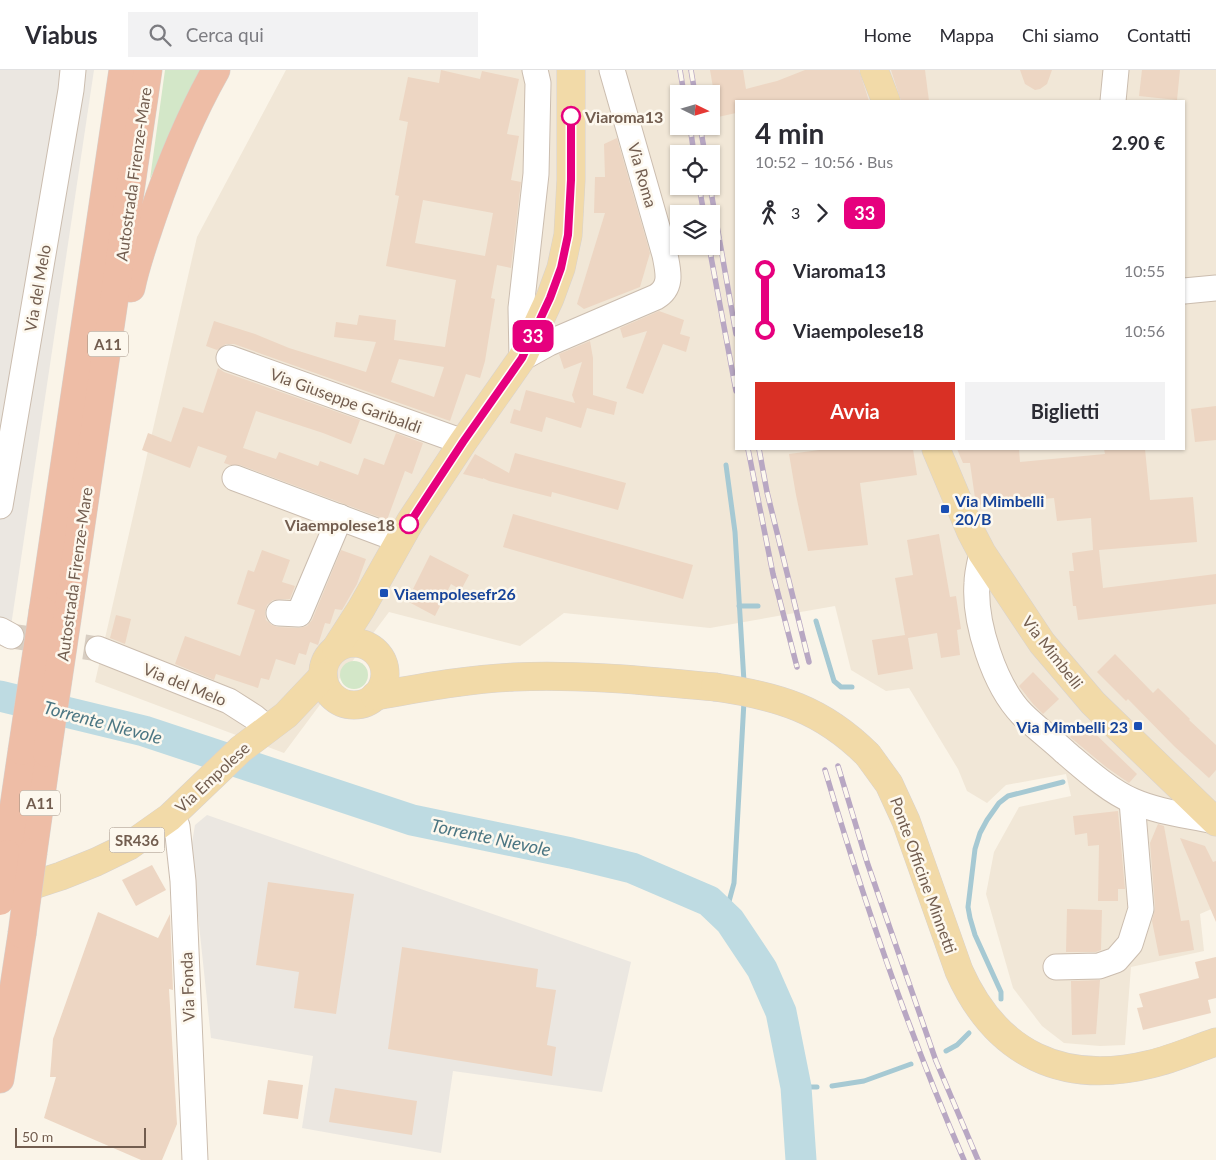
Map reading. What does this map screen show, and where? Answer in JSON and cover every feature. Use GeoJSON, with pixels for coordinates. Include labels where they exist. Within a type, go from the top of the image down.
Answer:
{"type":"FeatureCollection","features":[{"type":"Feature","properties":{"kind":"highway"},"geometry":{"type":"LineString","coordinates":[[108,170],[115,70]]}},
{"type":"Feature","properties":{"kind":"highway","name":"Autostrada Firenze-Mare"},"geometry":{"type":"LineString","coordinates":[[0,1079],[22,934],[20,853],[55,615],[108,170],[122,70]]}},
{"type":"Feature","properties":{"kind":"highway","name":"Autostrada Firenze-Mare"},"geometry":{"type":"LineString","coordinates":[[55,615],[89,472],[148,70]]}},
{"type":"Feature","properties":{"kind":"highway"},"geometry":{"type":"LineString","coordinates":[[89,472],[114,384],[138,259],[191,118],[216,70]]}},
{"type":"Feature","properties":{"kind":"highway","name":"Autostrada Firenze-Mare"},"geometry":{"type":"LineString","coordinates":[[0,901],[20,853]]}},
{"type":"Feature","properties":{"kind":"main road"},"geometry":{"type":"LineString","coordinates":[[522,358],[550,298],[561,268],[568,235],[571,180],[570,70]]}},
{"type":"Feature","properties":{"kind":"main road"},"geometry":{"type":"LineString","coordinates":[[874,70],[886,100]]}},
{"type":"Feature","properties":{"kind":"main road","name":"Via Empolese"},"geometry":{"type":"LineString","coordinates":[[0,896],[61,876],[129,846],[170,817],[240,749],[276,722],[323,676],[327,658],[348,646],[361,609],[400,540],[463,442],[522,358]]}},
{"type":"Feature","properties":{"kind":"main road","name":"Via Mimbelli"},"geometry":{"type":"LineString","coordinates":[[936,450],[971,532],[982,553],[1042,643],[1087,696],[1215,822]]}},
{"type":"Feature","properties":{"kind":"main road"},"geometry":{"type":"LineString","coordinates":[[348,646],[375,652],[382,661],[385,673],[384,679],[375,696]]}},
{"type":"Feature","properties":{"kind":"main road"},"geometry":{"type":"LineString","coordinates":[[382,661],[433,686]]}},
{"type":"Feature","properties":{"kind":"main road"},"geometry":{"type":"LineString","coordinates":[[323,676],[326,688],[340,702]]}},
{"type":"Feature","properties":{"kind":"main road","name":"Ponte Officine Minnetti"},"geometry":{"type":"LineString","coordinates":[[375,696],[433,686],[513,677],[563,677],[674,684],[730,690],[769,697],[816,715],[837,728],[868,755],[890,784],[904,814],[967,990],[984,1015],[1003,1036],[1038,1059],[1058,1065],[1089,1070],[1121,1069],[1151,1064],[1216,1042]]}},
{"type":"Feature","properties":{"kind":"main road","name":"Via Empolese"},"geometry":{"type":"LineString","coordinates":[[276,722],[322,705],[340,702],[358,705],[375,696]]}},
{"type":"Feature","properties":{"kind":"street","name":"Via del Melo"},"geometry":{"type":"LineString","coordinates":[[0,506],[72,90],[72,70]]}},
{"type":"Feature","properties":{"kind":"street"},"geometry":{"type":"LineString","coordinates":[[522,358],[521,308],[536,174],[538,83],[535,70]]}},
{"type":"Feature","properties":{"kind":"street","name":"Via Roma"},"geometry":{"type":"LineString","coordinates":[[522,358],[549,343],[656,297],[666,288],[669,282],[665,255],[612,70]]}},
{"type":"Feature","properties":{"kind":"street"},"geometry":{"type":"LineString","coordinates":[[1113,100],[1116,70]]}},
{"type":"Feature","properties":{"kind":"street"},"geometry":{"type":"LineString","coordinates":[[1185,291],[1216,288]]}},
{"type":"Feature","properties":{"kind":"street","name":"Via Giuseppe Garibaldi"},"geometry":{"type":"LineString","coordinates":[[229,358],[463,442]]}},
{"type":"Feature","properties":{"kind":"street"},"geometry":{"type":"LineString","coordinates":[[236,478],[400,540]]}},
{"type":"Feature","properties":{"kind":"street"},"geometry":{"type":"LineString","coordinates":[[279,613],[299,614],[340,517]]}},
{"type":"Feature","properties":{"kind":"street"},"geometry":{"type":"LineString","coordinates":[[982,553],[977,582],[977,595],[978,610],[988,655],[992,666],[1021,713],[1092,776],[1132,801],[1215,822]]}},
{"type":"Feature","properties":{"kind":"street","name":"Via del Melo"},"geometry":{"type":"LineString","coordinates":[[98,649],[229,701],[254,717],[276,722]]}},
{"type":"Feature","properties":{"kind":"street"},"geometry":{"type":"LineString","coordinates":[[1056,967],[1099,966],[1116,960],[1130,944],[1142,909],[1132,801]]}},
{"type":"Feature","properties":{"kind":"street","name":"Via Fonda"},"geometry":{"type":"LineString","coordinates":[[170,817],[177,826],[183,881],[195,1160]]}},
{"type":"Feature","properties":{"kind":"shaded area"},"geometry":{"type":"Polygon","coordinates":[[[0,70],[94,70],[8,646],[0,644],[0,70]]]}},
{"type":"Feature","properties":{"kind":"shaded area"},"geometry":{"type":"Polygon","coordinates":[[[286,70],[1216,70],[1216,907],[1200,914],[1204,951],[1131,967],[1125,1045],[1100,1046],[1064,1043],[1042,1026],[1013,988],[986,894],[994,852],[1019,807],[1071,796],[1066,774],[1006,785],[987,803],[967,791],[958,769],[909,688],[886,691],[851,670],[835,606],[710,628],[564,613],[520,646],[389,612],[284,753],[95,682],[197,237],[286,70]]]}},
{"type":"Feature","properties":{"kind":"shaded area"},"geometry":{"type":"Polygon","coordinates":[[[207,815],[631,962],[602,1092],[453,1071],[441,1153],[302,1128],[313,1056],[211,1038],[191,849],[195,825],[207,815]]]}},
{"type":"Feature","properties":{"kind":"green space"},"geometry":{"type":"Polygon","coordinates":[[[165,70],[208,70],[193,93],[150,179],[165,70]]]}},
{"type":"Feature","properties":{"kind":"green space"},"geometry":{"type":"Polygon","coordinates":[[[354,661],[364,665],[368,675],[364,685],[354,689],[344,685],[340,675],[344,665],[354,661]]]}},
{"type":"Feature","properties":{"kind":"building"},"geometry":{"type":"Polygon","coordinates":[[[441,70],[480,79],[482,71],[519,79],[507,134],[519,136],[511,180],[521,182],[511,268],[497,265],[491,298],[495,299],[485,361],[480,378],[466,374],[450,421],[234,344],[226,344],[217,350],[206,346],[214,321],[255,334],[289,348],[366,372],[376,342],[334,337],[336,322],[357,325],[359,315],[396,320],[394,340],[445,347],[456,280],[386,266],[399,196],[395,195],[408,122],[399,120],[408,77],[439,83],[441,70]],[[423,200],[415,243],[485,256],[493,213],[423,200]],[[399,359],[391,382],[434,397],[444,367],[399,359]]]}},
{"type":"Feature","properties":{"kind":"building"},"geometry":{"type":"Polygon","coordinates":[[[710,70],[743,70],[746,89],[777,81],[805,70],[859,70],[869,100],[735,100],[735,113],[720,117],[720,85],[713,85],[710,70]]]}},
{"type":"Feature","properties":{"kind":"building"},"geometry":{"type":"Polygon","coordinates":[[[891,70],[925,70],[929,100],[901,100],[891,70]]]}},
{"type":"Feature","properties":{"kind":"building"},"geometry":{"type":"Polygon","coordinates":[[[1020,70],[1052,70],[1047,84],[1035,90],[1025,84],[1020,70]]]}},
{"type":"Feature","properties":{"kind":"building"},"geometry":{"type":"Polygon","coordinates":[[[1142,70],[1180,70],[1177,100],[1139,96],[1142,70]]]}},
{"type":"Feature","properties":{"kind":"building"},"geometry":{"type":"Polygon","coordinates":[[[617,138],[650,253],[640,287],[584,309],[577,304],[605,213],[594,213],[595,177],[605,177],[604,144],[617,138]]]}},
{"type":"Feature","properties":{"kind":"building"},"geometry":{"type":"Polygon","coordinates":[[[659,311],[684,320],[680,334],[690,337],[686,352],[663,344],[643,394],[626,388],[647,331],[623,338],[620,328],[659,311]]]}},
{"type":"Feature","properties":{"kind":"building"},"geometry":{"type":"Polygon","coordinates":[[[590,341],[593,358],[593,395],[617,402],[614,415],[587,408],[581,428],[546,417],[542,432],[510,423],[514,409],[520,411],[526,390],[575,403],[572,395],[582,362],[564,369],[559,354],[590,341]]]}},
{"type":"Feature","properties":{"kind":"building"},"geometry":{"type":"Polygon","coordinates":[[[218,368],[224,372],[360,420],[351,444],[256,411],[243,448],[276,459],[279,452],[318,466],[320,461],[358,475],[364,458],[384,465],[396,433],[423,443],[412,474],[405,471],[387,520],[240,465],[224,463],[227,456],[198,446],[190,468],[142,450],[148,433],[171,442],[183,407],[203,413],[218,368]]]}},
{"type":"Feature","properties":{"kind":"building"},"geometry":{"type":"Polygon","coordinates":[[[1216,406],[1216,440],[1195,442],[1191,409],[1216,406]]]}},
{"type":"Feature","properties":{"kind":"building"},"geometry":{"type":"Polygon","coordinates":[[[819,450],[913,450],[917,475],[860,483],[868,545],[808,551],[789,454],[819,450]]]}},
{"type":"Feature","properties":{"kind":"building"},"geometry":{"type":"Polygon","coordinates":[[[957,450],[1019,450],[1020,462],[1105,454],[1104,450],[1145,450],[1150,500],[1193,497],[1197,542],[1099,550],[1103,588],[1216,574],[1216,604],[1078,620],[1076,606],[1073,606],[1069,571],[1074,571],[1072,553],[1093,550],[1091,518],[1057,521],[1054,498],[976,505],[970,463],[963,463],[957,450]]]}},
{"type":"Feature","properties":{"kind":"building"},"geometry":{"type":"Polygon","coordinates":[[[515,453],[626,483],[618,510],[552,492],[551,497],[463,474],[475,454],[509,473],[515,453]]]}},
{"type":"Feature","properties":{"kind":"building"},"geometry":{"type":"Polygon","coordinates":[[[513,514],[693,565],[683,599],[503,547],[513,514]]]}},
{"type":"Feature","properties":{"kind":"building"},"geometry":{"type":"Polygon","coordinates":[[[939,534],[950,597],[956,596],[961,629],[957,630],[960,655],[941,658],[937,633],[908,638],[913,669],[878,675],[872,640],[905,635],[895,578],[913,575],[907,540],[939,534]]]}},
{"type":"Feature","properties":{"kind":"building"},"geometry":{"type":"Polygon","coordinates":[[[262,550],[290,560],[282,582],[295,586],[290,599],[273,600],[267,605],[265,612],[266,620],[278,627],[299,628],[307,626],[312,620],[341,550],[366,559],[357,584],[342,610],[335,609],[330,624],[325,623],[318,645],[310,642],[306,655],[299,653],[295,665],[276,659],[269,680],[261,678],[258,688],[216,674],[214,680],[175,664],[185,636],[240,656],[255,610],[237,604],[248,570],[254,572],[262,550]]]}},
{"type":"Feature","properties":{"kind":"building"},"geometry":{"type":"Polygon","coordinates":[[[430,555],[469,575],[461,590],[451,584],[435,616],[407,601],[430,555]]]}},
{"type":"Feature","properties":{"kind":"building"},"geometry":{"type":"Polygon","coordinates":[[[116,615],[131,619],[125,644],[110,638],[116,615]]]}},
{"type":"Feature","properties":{"kind":"building"},"geometry":{"type":"Polygon","coordinates":[[[1115,654],[1153,693],[1158,688],[1216,745],[1216,770],[1209,778],[1174,746],[1128,699],[1126,701],[1097,672],[1115,654]]]}},
{"type":"Feature","properties":{"kind":"building"},"geometry":{"type":"Polygon","coordinates":[[[1033,672],[1059,699],[1043,714],[1019,686],[1033,672]]]}},
{"type":"Feature","properties":{"kind":"building"},"geometry":{"type":"Polygon","coordinates":[[[1084,723],[1137,774],[1129,783],[1106,767],[1070,737],[1084,723]]]}},
{"type":"Feature","properties":{"kind":"building"},"geometry":{"type":"Polygon","coordinates":[[[1118,811],[1125,889],[1118,889],[1118,901],[1098,901],[1099,845],[1088,846],[1087,833],[1075,835],[1073,816],[1118,811]]]}},
{"type":"Feature","properties":{"kind":"building"},"geometry":{"type":"Polygon","coordinates":[[[1158,824],[1164,826],[1181,921],[1189,920],[1194,950],[1159,956],[1152,921],[1155,908],[1150,843],[1158,824]]]}},
{"type":"Feature","properties":{"kind":"building"},"geometry":{"type":"Polygon","coordinates":[[[1180,838],[1205,846],[1213,862],[1216,861],[1216,922],[1180,838]]]}},
{"type":"Feature","properties":{"kind":"building"},"geometry":{"type":"Polygon","coordinates":[[[152,865],[166,890],[136,906],[122,880],[152,865]]]}},
{"type":"Feature","properties":{"kind":"building"},"geometry":{"type":"Polygon","coordinates":[[[268,882],[354,894],[336,1014],[294,1008],[299,972],[256,965],[268,882]]]}},
{"type":"Feature","properties":{"kind":"building"},"geometry":{"type":"Polygon","coordinates":[[[1067,909],[1102,910],[1101,950],[1096,952],[1066,952],[1067,909]]]}},
{"type":"Feature","properties":{"kind":"building"},"geometry":{"type":"Polygon","coordinates":[[[98,912],[158,938],[170,914],[173,990],[169,989],[177,1124],[162,1160],[141,1160],[44,1118],[56,1077],[50,1077],[53,1039],[98,912]]]}},
{"type":"Feature","properties":{"kind":"building"},"geometry":{"type":"Polygon","coordinates":[[[402,947],[538,969],[536,987],[556,990],[547,1045],[556,1047],[552,1076],[388,1049],[402,947]]]}},
{"type":"Feature","properties":{"kind":"building"},"geometry":{"type":"Polygon","coordinates":[[[1216,957],[1216,998],[1208,1000],[1211,1013],[1143,1030],[1137,1008],[1143,1007],[1139,994],[1199,978],[1195,962],[1216,957]]]}},
{"type":"Feature","properties":{"kind":"building"},"geometry":{"type":"Polygon","coordinates":[[[1100,980],[1096,1034],[1072,1035],[1071,981],[1100,980]]]}},
{"type":"Feature","properties":{"kind":"building"},"geometry":{"type":"Polygon","coordinates":[[[268,1080],[303,1085],[298,1119],[263,1114],[268,1080]]]}},
{"type":"Feature","properties":{"kind":"building"},"geometry":{"type":"Polygon","coordinates":[[[335,1088],[417,1101],[412,1135],[329,1122],[335,1088]]]}},
{"type":"Feature","properties":{"kind":"waterway"},"geometry":{"type":"LineString","coordinates":[[726,465],[735,532],[744,682]]}},
{"type":"Feature","properties":{"kind":"waterway"},"geometry":{"type":"LineString","coordinates":[[739,606],[758,606]]}},
{"type":"Feature","properties":{"kind":"waterway"},"geometry":{"type":"LineString","coordinates":[[816,621],[834,681],[841,687],[852,687]]}},
{"type":"Feature","properties":{"kind":"waterway","name":"Torrente Nievole"},"geometry":{"type":"LineString","coordinates":[[0,696],[144,731],[412,820],[571,853],[632,868],[709,901],[730,921],[762,969],[781,1012],[796,1087],[801,1160]]}},
{"type":"Feature","properties":{"kind":"waterway"},"geometry":{"type":"LineString","coordinates":[[725,916],[734,883],[744,701]]}},
{"type":"Feature","properties":{"kind":"waterway"},"geometry":{"type":"LineString","coordinates":[[1001,999],[1001,992],[975,935],[968,907],[975,849],[987,820],[999,803],[1008,796],[1063,782]]}},
{"type":"Feature","properties":{"kind":"waterway"},"geometry":{"type":"LineString","coordinates":[[946,1051],[957,1045],[969,1033]]}},
{"type":"Feature","properties":{"kind":"waterway"},"geometry":{"type":"LineString","coordinates":[[832,1086],[864,1081],[911,1064]]}},
{"type":"Feature","properties":{"kind":"waterway"},"geometry":{"type":"LineString","coordinates":[[796,1087],[817,1087]]}},
{"type":"Feature","properties":{"kind":"tunnel"},"geometry":{"type":"LineString","coordinates":[[11,636],[98,649]]}},
{"type":"Feature","properties":{"kind":"railway"},"geometry":{"type":"LineString","coordinates":[[680,70],[682,85]]}},
{"type":"Feature","properties":{"kind":"railway"},"geometry":{"type":"LineString","coordinates":[[691,70],[694,85]]}},
{"type":"Feature","properties":{"kind":"railway"},"geometry":{"type":"LineString","coordinates":[[691,135],[693,145]]}},
{"type":"Feature","properties":{"kind":"railway"},"geometry":{"type":"LineString","coordinates":[[702,135],[703,145]]}},
{"type":"Feature","properties":{"kind":"railway"},"geometry":{"type":"LineString","coordinates":[[701,195],[702,205]]}},
{"type":"Feature","properties":{"kind":"railway"},"geometry":{"type":"LineString","coordinates":[[712,195],[735,328]]}},
{"type":"Feature","properties":{"kind":"railway"},"geometry":{"type":"LineString","coordinates":[[711,255],[735,386]]}},
{"type":"Feature","properties":{"kind":"railway"},"geometry":{"type":"LineString","coordinates":[[748,450],[773,574],[797,667]]}},
{"type":"Feature","properties":{"kind":"railway"},"geometry":{"type":"LineString","coordinates":[[759,450],[767,492],[809,662]]}},
{"type":"Feature","properties":{"kind":"railway"},"geometry":{"type":"LineString","coordinates":[[838,766],[867,862],[936,1061],[978,1160]]}},
{"type":"Feature","properties":{"kind":"railway"},"geometry":{"type":"LineString","coordinates":[[825,770],[855,869],[906,1016],[964,1160]]}},
{"type":"Feature","properties":{"kind":"bus line","name":"33"},"geometry":{"type":"LineString","coordinates":[[409,524],[463,442],[522,358],[550,298],[561,268],[568,235],[571,180],[571,116]]}},
{"type":"Feature","properties":{"kind":"place","name":"Viaroma13"},"geometry":{"type":"Point","coordinates":[571,116]}},
{"type":"Feature","properties":{"kind":"place","name":"Via Mimbelli 20/B"},"geometry":{"type":"Point","coordinates":[945,509]}},
{"type":"Feature","properties":{"kind":"place","name":"Viaempolese18"},"geometry":{"type":"Point","coordinates":[409,524]}},
{"type":"Feature","properties":{"kind":"place","name":"Viaempolesefr26"},"geometry":{"type":"Point","coordinates":[384,593]}},
{"type":"Feature","properties":{"kind":"place","name":"Via Mimbelli 23"},"geometry":{"type":"Point","coordinates":[1138,726]}}]}
